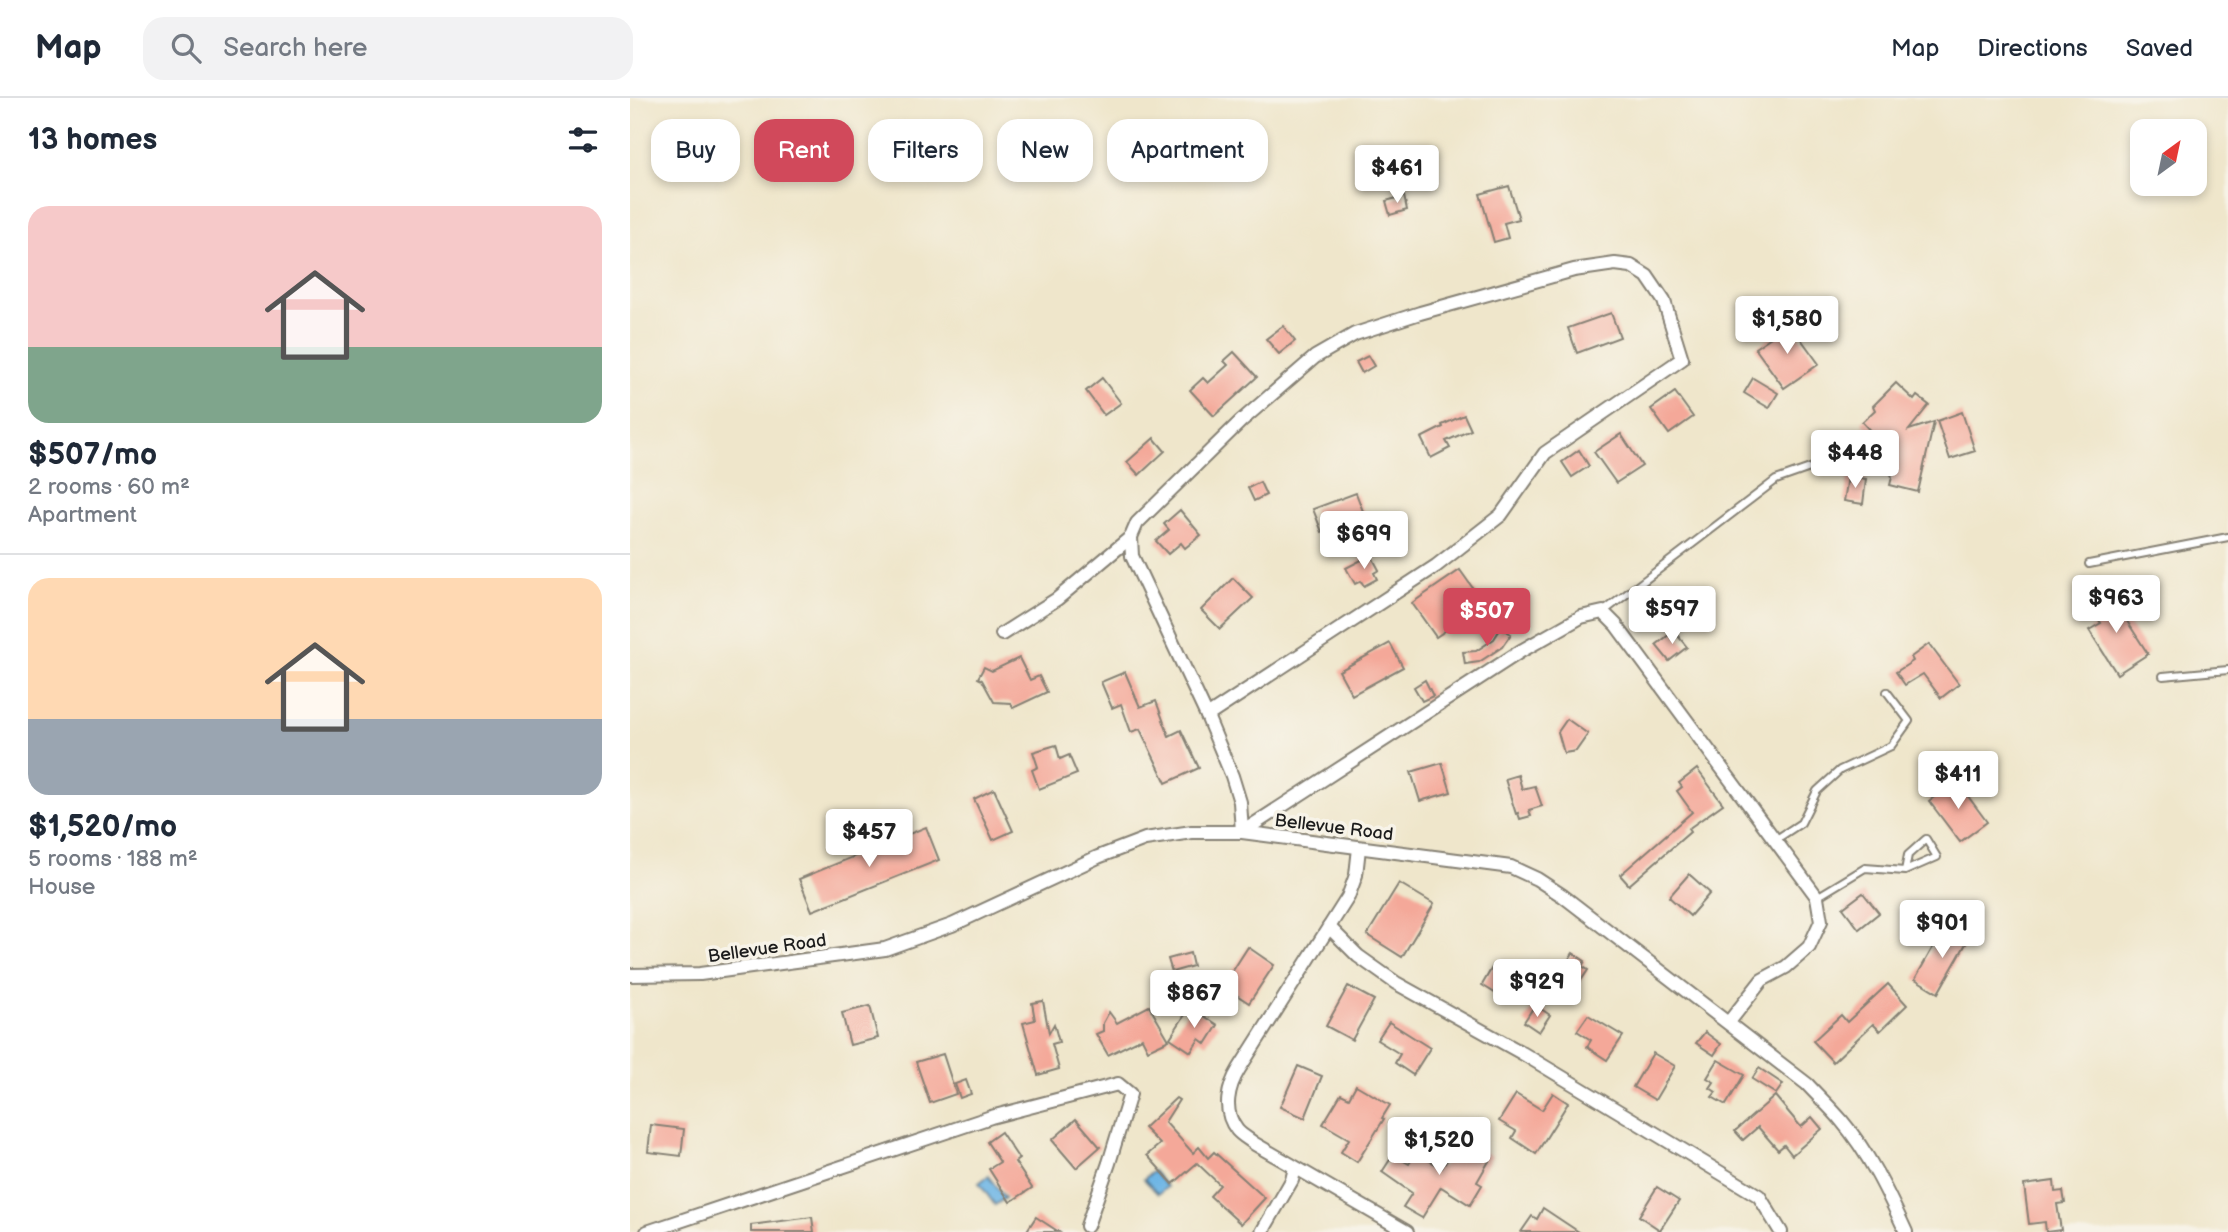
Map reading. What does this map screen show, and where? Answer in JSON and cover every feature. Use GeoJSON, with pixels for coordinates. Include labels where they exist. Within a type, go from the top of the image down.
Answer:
{"type":"FeatureCollection","features":[{"type":"Feature","properties":{"kind":"street"},"geometry":{"type":"LineString","coordinates":[[1207,716],[1436,566],[1502,515],[1545,453],[1682,359],[1664,302],[1647,276],[1631,266],[1615,264],[1574,270],[1420,313],[1356,334],[1315,357],[1241,421],[1137,523],[1131,537],[1132,556],[1207,716],[1240,802],[1242,832],[1521,651],[1581,617],[1603,611],[1817,897],[1821,921],[1809,947],[1786,967],[1762,980],[1728,1022]]}},
{"type":"Feature","properties":{"kind":"street"},"geometry":{"type":"LineString","coordinates":[[1002,634],[1058,599],[1131,537]]}},
{"type":"Feature","properties":{"kind":"street","name":"Bellevue Road"},"geometry":{"type":"LineString","coordinates":[[630,975],[700,974],[885,949],[952,925],[1031,887],[1145,839],[1192,832],[1242,832],[1511,867],[1538,878],[1807,1084],[1842,1121],[1888,1191],[1906,1232]]}},
{"type":"Feature","properties":{"kind":"street"},"geometry":{"type":"LineString","coordinates":[[1359,848],[1352,886],[1230,1084],[1227,1102],[1237,1130],[1255,1144],[1407,1232]]}},
{"type":"Feature","properties":{"kind":"street"},"geometry":{"type":"LineString","coordinates":[[1329,927],[1359,956],[1396,983],[1522,1053],[1759,1196],[1781,1232]]}},
{"type":"Feature","properties":{"kind":"street"},"geometry":{"type":"LineString","coordinates":[[647,1232],[991,1117],[1118,1084],[1130,1094],[1087,1226]]}},
{"type":"Feature","properties":{"kind":"street"},"geometry":{"type":"LineString","coordinates":[[1262,1232],[1292,1180],[1295,1168]]}},
{"type":"Feature","properties":{"kind":"lane"},"geometry":{"type":"LineString","coordinates":[[1603,611],[1776,480],[1847,455]]}},
{"type":"Feature","properties":{"kind":"lane"},"geometry":{"type":"LineString","coordinates":[[2089,564],[2228,537]]}},
{"type":"Feature","properties":{"kind":"lane"},"geometry":{"type":"LineString","coordinates":[[2163,676],[2228,670]]}},
{"type":"Feature","properties":{"kind":"lane"},"geometry":{"type":"LineString","coordinates":[[1775,840],[1801,823],[1817,791],[1840,770],[1891,746],[1909,721],[1887,692]]}},
{"type":"Feature","properties":{"kind":"lane"},"geometry":{"type":"LineString","coordinates":[[1817,897],[1866,868],[1906,871],[1937,857],[1926,839],[1908,855],[1906,871]]}},
{"type":"Feature","properties":{"kind":"water"},"geometry":{"type":"Polygon","coordinates":[[[1153,1171],[1167,1187],[1158,1194],[1144,1179],[1153,1171]]]}},
{"type":"Feature","properties":{"kind":"water"},"geometry":{"type":"Polygon","coordinates":[[[988,1176],[1005,1198],[995,1205],[979,1183],[988,1176]]]}},
{"type":"Feature","properties":{"kind":"building"},"geometry":{"type":"Polygon","coordinates":[[[1509,186],[1519,219],[1504,223],[1508,238],[1494,242],[1480,194],[1509,186]]]}},
{"type":"Feature","properties":{"kind":"building"},"geometry":{"type":"Polygon","coordinates":[[[1404,196],[1407,210],[1390,215],[1386,201],[1404,196]]]}},
{"type":"Feature","properties":{"kind":"building"},"geometry":{"type":"Polygon","coordinates":[[[1611,313],[1620,337],[1577,353],[1568,328],[1611,313]]]}},
{"type":"Feature","properties":{"kind":"building"},"geometry":{"type":"Polygon","coordinates":[[[1790,324],[1819,364],[1784,388],[1755,348],[1790,324]]]}},
{"type":"Feature","properties":{"kind":"building"},"geometry":{"type":"Polygon","coordinates":[[[1283,326],[1295,341],[1279,354],[1266,339],[1283,326]]]}},
{"type":"Feature","properties":{"kind":"building"},"geometry":{"type":"Polygon","coordinates":[[[1234,352],[1257,377],[1214,416],[1190,390],[1203,378],[1208,383],[1228,365],[1224,361],[1234,352]]]}},
{"type":"Feature","properties":{"kind":"building"},"geometry":{"type":"Polygon","coordinates":[[[1368,356],[1374,366],[1362,373],[1356,362],[1368,356]]]}},
{"type":"Feature","properties":{"kind":"building"},"geometry":{"type":"Polygon","coordinates":[[[1102,378],[1121,403],[1104,415],[1086,391],[1102,378]]]}},
{"type":"Feature","properties":{"kind":"building"},"geometry":{"type":"Polygon","coordinates":[[[1753,378],[1778,393],[1769,408],[1744,393],[1753,378]]]}},
{"type":"Feature","properties":{"kind":"building"},"geometry":{"type":"Polygon","coordinates":[[[1896,383],[1914,400],[1917,396],[1929,405],[1909,430],[1934,422],[1918,492],[1890,485],[1892,477],[1883,452],[1888,450],[1862,422],[1875,410],[1873,406],[1896,383]]]}},
{"type":"Feature","properties":{"kind":"building"},"geometry":{"type":"Polygon","coordinates":[[[1675,392],[1693,417],[1669,434],[1651,409],[1675,392]]]}},
{"type":"Feature","properties":{"kind":"building"},"geometry":{"type":"Polygon","coordinates":[[[1962,412],[1975,451],[1950,459],[1937,421],[1962,412]]]}},
{"type":"Feature","properties":{"kind":"building"},"geometry":{"type":"Polygon","coordinates":[[[1464,415],[1471,430],[1446,441],[1450,448],[1431,458],[1421,438],[1464,415]]]}},
{"type":"Feature","properties":{"kind":"building"},"geometry":{"type":"Polygon","coordinates":[[[1621,434],[1642,466],[1616,483],[1594,452],[1621,434]]]}},
{"type":"Feature","properties":{"kind":"building"},"geometry":{"type":"Polygon","coordinates":[[[1154,438],[1165,451],[1139,475],[1127,462],[1154,438]]]}},
{"type":"Feature","properties":{"kind":"building"},"geometry":{"type":"Polygon","coordinates":[[[1579,450],[1589,466],[1572,477],[1562,462],[1579,450]]]}},
{"type":"Feature","properties":{"kind":"building"},"geometry":{"type":"Polygon","coordinates":[[[1848,477],[1866,479],[1863,504],[1844,501],[1848,477]]]}},
{"type":"Feature","properties":{"kind":"building"},"geometry":{"type":"Polygon","coordinates":[[[1260,482],[1266,495],[1254,501],[1248,488],[1260,482]]]}},
{"type":"Feature","properties":{"kind":"building"},"geometry":{"type":"Polygon","coordinates":[[[1356,493],[1364,514],[1343,522],[1346,530],[1331,535],[1329,529],[1322,532],[1313,509],[1356,493]]]}},
{"type":"Feature","properties":{"kind":"building"},"geometry":{"type":"Polygon","coordinates":[[[1180,510],[1201,535],[1185,548],[1181,543],[1168,554],[1156,541],[1169,530],[1164,524],[1180,510]]]}},
{"type":"Feature","properties":{"kind":"building"},"geometry":{"type":"Polygon","coordinates":[[[1371,555],[1379,570],[1374,573],[1377,579],[1364,586],[1361,581],[1355,584],[1346,568],[1371,555]]]}},
{"type":"Feature","properties":{"kind":"building"},"geometry":{"type":"Polygon","coordinates":[[[1460,570],[1484,604],[1436,637],[1412,603],[1460,570]]]}},
{"type":"Feature","properties":{"kind":"building"},"geometry":{"type":"Polygon","coordinates":[[[1233,578],[1253,598],[1220,629],[1201,610],[1233,578]]]}},
{"type":"Feature","properties":{"kind":"building"},"geometry":{"type":"Polygon","coordinates":[[[2109,593],[2148,654],[2117,674],[2089,630],[2101,623],[2089,606],[2109,593]]]}},
{"type":"Feature","properties":{"kind":"building"},"geometry":{"type":"Polygon","coordinates":[[[1501,628],[1511,634],[1502,647],[1479,662],[1465,664],[1463,652],[1476,651],[1494,639],[1501,628]]]}},
{"type":"Feature","properties":{"kind":"building"},"geometry":{"type":"Polygon","coordinates":[[[1674,631],[1687,647],[1669,661],[1656,645],[1674,631]]]}},
{"type":"Feature","properties":{"kind":"building"},"geometry":{"type":"Polygon","coordinates":[[[1390,643],[1403,667],[1352,695],[1339,671],[1390,643]]]}},
{"type":"Feature","properties":{"kind":"building"},"geometry":{"type":"Polygon","coordinates":[[[1929,644],[1959,684],[1941,698],[1923,674],[1905,685],[1896,672],[1913,661],[1911,657],[1929,644]]]}},
{"type":"Feature","properties":{"kind":"building"},"geometry":{"type":"Polygon","coordinates":[[[1019,658],[1030,680],[1039,676],[1047,692],[1013,708],[1011,703],[994,702],[982,680],[978,678],[984,667],[992,671],[1019,658]]]}},
{"type":"Feature","properties":{"kind":"building"},"geometry":{"type":"Polygon","coordinates":[[[1125,672],[1140,707],[1156,701],[1169,736],[1181,730],[1199,768],[1166,783],[1140,729],[1131,732],[1121,704],[1112,708],[1101,682],[1125,672]]]}},
{"type":"Feature","properties":{"kind":"building"},"geometry":{"type":"Polygon","coordinates":[[[1425,680],[1433,696],[1422,701],[1414,687],[1425,680]]]}},
{"type":"Feature","properties":{"kind":"building"},"geometry":{"type":"Polygon","coordinates":[[[1567,719],[1588,734],[1576,751],[1564,753],[1558,732],[1567,719]]]}},
{"type":"Feature","properties":{"kind":"building"},"geometry":{"type":"Polygon","coordinates":[[[1056,745],[1060,759],[1069,755],[1077,774],[1039,789],[1032,770],[1038,767],[1033,752],[1056,745]]]}},
{"type":"Feature","properties":{"kind":"building"},"geometry":{"type":"Polygon","coordinates":[[[1442,763],[1451,792],[1420,801],[1411,772],[1442,763]]]}},
{"type":"Feature","properties":{"kind":"building"},"geometry":{"type":"Polygon","coordinates":[[[1697,769],[1723,804],[1688,829],[1690,832],[1629,885],[1620,875],[1692,812],[1677,791],[1682,787],[1679,783],[1697,769]]]}},
{"type":"Feature","properties":{"kind":"building"},"geometry":{"type":"Polygon","coordinates":[[[1518,775],[1522,789],[1535,786],[1542,806],[1529,810],[1531,816],[1520,819],[1505,779],[1518,775]]]}},
{"type":"Feature","properties":{"kind":"building"},"geometry":{"type":"Polygon","coordinates":[[[1956,780],[1987,822],[1960,842],[1929,801],[1956,780]]]}},
{"type":"Feature","properties":{"kind":"building"},"geometry":{"type":"Polygon","coordinates":[[[994,789],[1013,831],[993,840],[974,799],[994,789]]]}},
{"type":"Feature","properties":{"kind":"building"},"geometry":{"type":"Polygon","coordinates":[[[926,827],[939,860],[812,911],[799,879],[926,827]]]}},
{"type":"Feature","properties":{"kind":"building"},"geometry":{"type":"Polygon","coordinates":[[[1689,874],[1710,893],[1690,916],[1669,897],[1689,874]]]}},
{"type":"Feature","properties":{"kind":"building"},"geometry":{"type":"Polygon","coordinates":[[[1399,883],[1434,904],[1402,957],[1367,935],[1399,883]]]}},
{"type":"Feature","properties":{"kind":"building"},"geometry":{"type":"Polygon","coordinates":[[[1863,893],[1879,913],[1859,929],[1843,908],[1863,893]]]}},
{"type":"Feature","properties":{"kind":"building"},"geometry":{"type":"Polygon","coordinates":[[[1945,926],[1968,940],[1938,993],[1915,979],[1945,926]]]}},
{"type":"Feature","properties":{"kind":"building"},"geometry":{"type":"Polygon","coordinates":[[[1248,947],[1274,965],[1249,1003],[1223,986],[1248,947]]]}},
{"type":"Feature","properties":{"kind":"building"},"geometry":{"type":"Polygon","coordinates":[[[1190,953],[1193,966],[1172,972],[1168,959],[1190,953]]]}},
{"type":"Feature","properties":{"kind":"building"},"geometry":{"type":"Polygon","coordinates":[[[1573,953],[1585,961],[1582,966],[1588,970],[1572,994],[1546,977],[1557,960],[1565,965],[1573,953]]]}},
{"type":"Feature","properties":{"kind":"building"},"geometry":{"type":"Polygon","coordinates":[[[1493,966],[1518,981],[1506,1000],[1482,985],[1493,966]]]}},
{"type":"Feature","properties":{"kind":"building"},"geometry":{"type":"Polygon","coordinates":[[[1888,984],[1907,1005],[1880,1031],[1873,1024],[1833,1062],[1813,1041],[1841,1015],[1847,1022],[1888,984]]]}},
{"type":"Feature","properties":{"kind":"building"},"geometry":{"type":"Polygon","coordinates":[[[1348,986],[1374,1000],[1352,1040],[1326,1026],[1348,986]]]}},
{"type":"Feature","properties":{"kind":"building"},"geometry":{"type":"Polygon","coordinates":[[[1043,1001],[1049,1033],[1054,1024],[1059,1042],[1052,1044],[1059,1069],[1038,1075],[1023,1023],[1035,1020],[1032,1003],[1043,1001]]]}},
{"type":"Feature","properties":{"kind":"building"},"geometry":{"type":"Polygon","coordinates":[[[1535,1005],[1550,1015],[1539,1032],[1524,1022],[1535,1005]]]}},
{"type":"Feature","properties":{"kind":"building"},"geometry":{"type":"Polygon","coordinates":[[[870,1006],[878,1038],[850,1045],[842,1013],[870,1006]]]}},
{"type":"Feature","properties":{"kind":"building"},"geometry":{"type":"Polygon","coordinates":[[[1149,1006],[1169,1040],[1148,1050],[1142,1038],[1108,1055],[1096,1034],[1103,1031],[1103,1023],[1109,1012],[1117,1023],[1149,1006]]]}},
{"type":"Feature","properties":{"kind":"building"},"geometry":{"type":"Polygon","coordinates":[[[1190,1007],[1218,1025],[1206,1044],[1199,1039],[1191,1052],[1170,1038],[1190,1007]]]}},
{"type":"Feature","properties":{"kind":"building"},"geometry":{"type":"Polygon","coordinates":[[[1588,1015],[1623,1036],[1607,1060],[1587,1047],[1591,1040],[1577,1031],[1588,1015]]]}},
{"type":"Feature","properties":{"kind":"building"},"geometry":{"type":"Polygon","coordinates":[[[1389,1022],[1430,1048],[1413,1075],[1395,1063],[1400,1054],[1377,1040],[1389,1022]]]}},
{"type":"Feature","properties":{"kind":"building"},"geometry":{"type":"Polygon","coordinates":[[[1705,1032],[1721,1044],[1714,1055],[1696,1043],[1705,1032]]]}},
{"type":"Feature","properties":{"kind":"building"},"geometry":{"type":"Polygon","coordinates":[[[1653,1053],[1675,1066],[1655,1100],[1633,1087],[1653,1053]]]}},
{"type":"Feature","properties":{"kind":"building"},"geometry":{"type":"Polygon","coordinates":[[[943,1054],[956,1094],[930,1103],[916,1062],[943,1054]]]}},
{"type":"Feature","properties":{"kind":"building"},"geometry":{"type":"Polygon","coordinates":[[[1718,1060],[1744,1075],[1726,1105],[1712,1097],[1716,1092],[1710,1088],[1714,1082],[1707,1078],[1718,1060]]]}},
{"type":"Feature","properties":{"kind":"building"},"geometry":{"type":"Polygon","coordinates":[[[1298,1066],[1322,1076],[1305,1118],[1280,1107],[1298,1066]]]}},
{"type":"Feature","properties":{"kind":"building"},"geometry":{"type":"Polygon","coordinates":[[[1759,1068],[1783,1084],[1776,1094],[1752,1079],[1759,1068]]]}},
{"type":"Feature","properties":{"kind":"building"},"geometry":{"type":"Polygon","coordinates":[[[966,1080],[971,1094],[960,1098],[955,1084],[966,1080]]]}},
{"type":"Feature","properties":{"kind":"building"},"geometry":{"type":"Polygon","coordinates":[[[1356,1085],[1390,1105],[1357,1162],[1341,1152],[1349,1139],[1323,1124],[1341,1094],[1349,1098],[1356,1085]]]}},
{"type":"Feature","properties":{"kind":"building"},"geometry":{"type":"Polygon","coordinates":[[[1553,1093],[1568,1103],[1536,1154],[1512,1138],[1516,1131],[1499,1121],[1516,1094],[1542,1110],[1553,1093]]]}},
{"type":"Feature","properties":{"kind":"building"},"geometry":{"type":"Polygon","coordinates":[[[1775,1096],[1801,1127],[1812,1117],[1822,1129],[1792,1155],[1784,1145],[1778,1150],[1758,1127],[1743,1140],[1735,1131],[1775,1096]]]}},
{"type":"Feature","properties":{"kind":"building"},"geometry":{"type":"Polygon","coordinates":[[[1176,1098],[1179,1100],[1165,1122],[1193,1153],[1199,1147],[1208,1158],[1214,1152],[1265,1198],[1241,1224],[1210,1196],[1220,1185],[1197,1163],[1173,1184],[1147,1155],[1160,1144],[1144,1128],[1176,1098]]]}},
{"type":"Feature","properties":{"kind":"building"},"geometry":{"type":"Polygon","coordinates":[[[1076,1119],[1100,1147],[1076,1168],[1052,1140],[1076,1119]]]}},
{"type":"Feature","properties":{"kind":"building"},"geometry":{"type":"Polygon","coordinates":[[[651,1125],[684,1129],[681,1156],[648,1152],[651,1125]]]}},
{"type":"Feature","properties":{"kind":"building"},"geometry":{"type":"Polygon","coordinates":[[[1436,1126],[1448,1134],[1442,1143],[1430,1135],[1436,1126]]]}},
{"type":"Feature","properties":{"kind":"building"},"geometry":{"type":"Polygon","coordinates":[[[1001,1132],[1019,1159],[1015,1162],[1032,1188],[1010,1202],[989,1169],[1000,1162],[987,1142],[1001,1132]]]}},
{"type":"Feature","properties":{"kind":"building"},"geometry":{"type":"Polygon","coordinates":[[[1458,1143],[1469,1150],[1472,1145],[1492,1156],[1477,1182],[1482,1185],[1470,1205],[1441,1187],[1422,1218],[1403,1207],[1412,1193],[1382,1172],[1393,1155],[1409,1164],[1416,1153],[1442,1168],[1458,1143]]]}},
{"type":"Feature","properties":{"kind":"building"},"geometry":{"type":"Polygon","coordinates":[[[2054,1181],[2055,1192],[2063,1191],[2065,1203],[2057,1204],[2061,1230],[2046,1232],[2045,1222],[2029,1224],[2024,1185],[2054,1181]]]}},
{"type":"Feature","properties":{"kind":"building"},"geometry":{"type":"Polygon","coordinates":[[[1657,1187],[1679,1201],[1660,1230],[1639,1216],[1657,1187]]]}},
{"type":"Feature","properties":{"kind":"building"},"geometry":{"type":"Polygon","coordinates":[[[1543,1208],[1579,1232],[1521,1232],[1532,1216],[1537,1219],[1543,1208]]]}},
{"type":"Feature","properties":{"kind":"building"},"geometry":{"type":"Polygon","coordinates":[[[812,1217],[814,1232],[751,1232],[751,1225],[812,1217]]]}},
{"type":"Feature","properties":{"kind":"building"},"geometry":{"type":"Polygon","coordinates":[[[1036,1217],[1059,1232],[1026,1232],[1036,1217]]]}}]}
